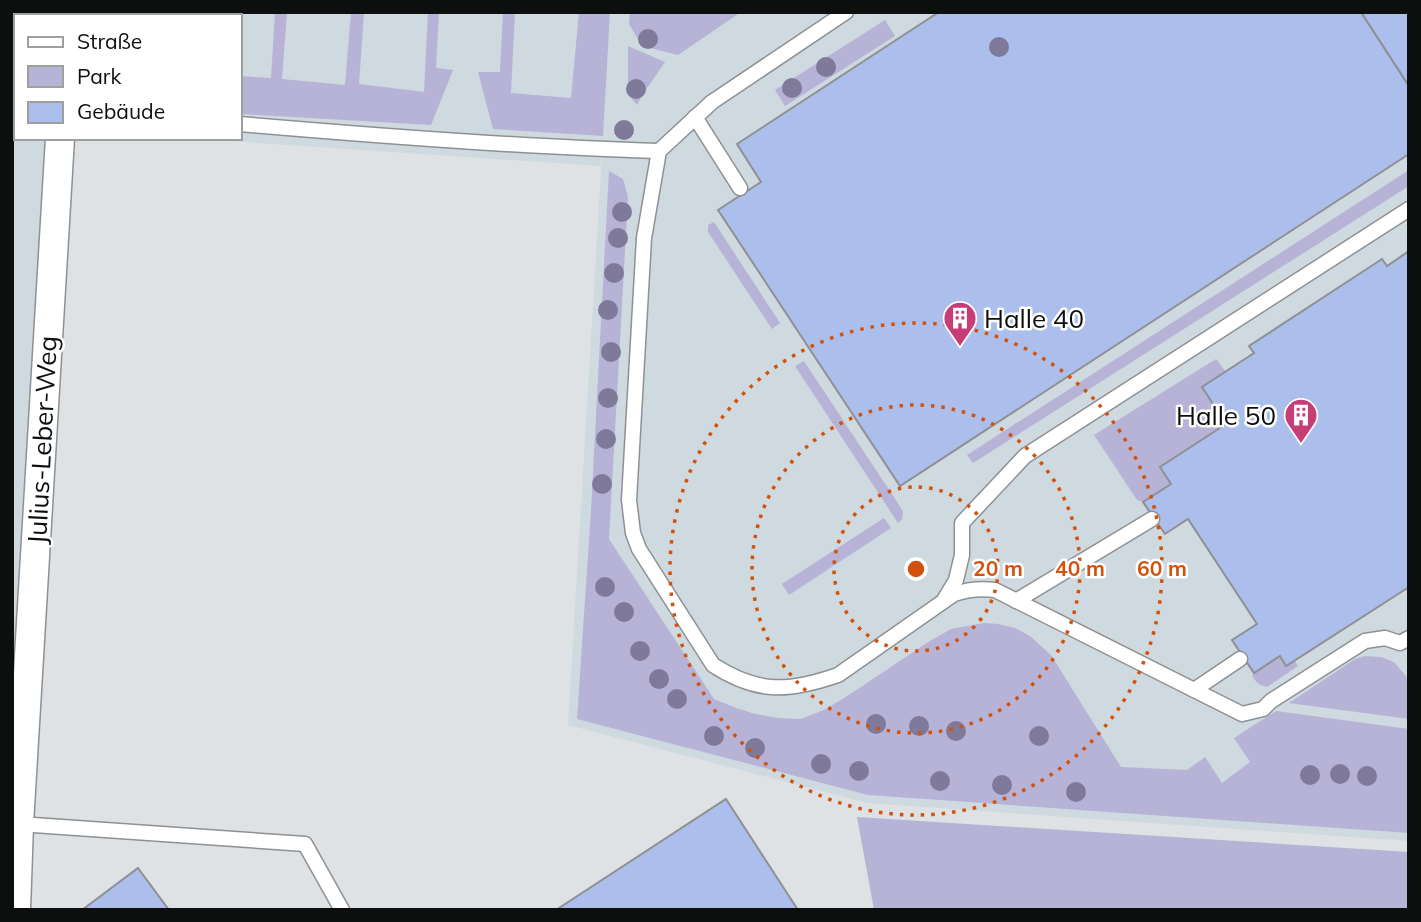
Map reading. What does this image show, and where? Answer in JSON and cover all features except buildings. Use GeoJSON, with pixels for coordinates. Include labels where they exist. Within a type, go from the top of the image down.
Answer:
{"type":"FeatureCollection","features":[{"type":"Feature","properties":{"kind":"street","name":"Julius-Leber-Weg"},"geometry":{"type":"LineString","coordinates":[[16,910],[60,140]]}},
{"type":"Feature","properties":{"kind":"lane"},"geometry":{"type":"LineString","coordinates":[[846,12],[712,102],[659,151],[645,238],[629,491],[633,533],[639,549],[713,665],[727,674],[758,686],[790,688],[838,675],[954,594],[981,588],[995,590],[1242,714],[1262,709],[1365,641],[1385,638],[1404,641],[1409,657]]}},
{"type":"Feature","properties":{"kind":"lane"},"geometry":{"type":"LineString","coordinates":[[695,117],[740,188]]}},
{"type":"Feature","properties":{"kind":"lane"},"geometry":{"type":"LineString","coordinates":[[242,124],[659,151]]}},
{"type":"Feature","properties":{"kind":"lane"},"geometry":{"type":"LineString","coordinates":[[943,601],[956,580],[962,555],[962,523],[1025,456],[1409,209]]}},
{"type":"Feature","properties":{"kind":"lane"},"geometry":{"type":"LineString","coordinates":[[1016,601],[1152,519]]}},
{"type":"Feature","properties":{"kind":"lane"},"geometry":{"type":"LineString","coordinates":[[1194,690],[1240,659]]}},
{"type":"Feature","properties":{"kind":"lane"},"geometry":{"type":"LineString","coordinates":[[19,824],[305,844],[342,910]]}},
{"type":"Feature","properties":{"kind":"shaded area"},"geometry":{"type":"Polygon","coordinates":[[[12,12],[1409,12],[1409,841],[867,803],[568,725],[602,154],[600,166],[215,140],[242,140],[242,14],[14,14],[14,140],[63,140],[12,822],[12,12]]]}},
{"type":"Feature","properties":{"kind":"green space"},"geometry":{"type":"Polygon","coordinates":[[[275,12],[287,12],[282,79],[345,85],[351,12],[364,12],[359,84],[424,92],[428,12],[439,12],[436,68],[453,70],[431,125],[242,114],[242,76],[271,78],[275,12]]]}},
{"type":"Feature","properties":{"kind":"green space"},"geometry":{"type":"Polygon","coordinates":[[[503,12],[515,12],[511,93],[571,98],[579,12],[610,12],[603,136],[493,129],[478,72],[500,72],[503,12]]]}},
{"type":"Feature","properties":{"kind":"green space"},"geometry":{"type":"Polygon","coordinates":[[[630,12],[741,12],[678,55],[642,46],[629,24],[630,12]]]}},
{"type":"Feature","properties":{"kind":"green space"},"geometry":{"type":"Polygon","coordinates":[[[885,20],[895,36],[785,106],[775,90],[885,20]]]}},
{"type":"Feature","properties":{"kind":"green space"},"geometry":{"type":"Polygon","coordinates":[[[628,46],[665,62],[637,105],[628,94],[628,46]]]}},
{"type":"Feature","properties":{"kind":"green space"},"geometry":{"type":"Polygon","coordinates":[[[1409,170],[1409,186],[973,463],[967,455],[1409,170]]]}},
{"type":"Feature","properties":{"kind":"green space"},"geometry":{"type":"Polygon","coordinates":[[[609,171],[623,179],[628,197],[609,539],[714,699],[755,714],[801,719],[826,709],[951,629],[984,623],[998,624],[1015,628],[1030,636],[1051,655],[1121,767],[1187,770],[1205,757],[1222,783],[1250,762],[1234,738],[1276,711],[1409,729],[1409,833],[868,795],[577,719],[609,171]]]}},
{"type":"Feature","properties":{"kind":"green space"},"geometry":{"type":"Polygon","coordinates":[[[714,222],[780,323],[772,329],[708,232],[708,225],[714,222]]]}},
{"type":"Feature","properties":{"kind":"green space"},"geometry":{"type":"Polygon","coordinates":[[[1216,359],[1226,372],[1202,387],[1226,424],[1160,467],[1171,484],[1143,502],[1137,500],[1094,435],[1216,359]]]}},
{"type":"Feature","properties":{"kind":"green space"},"geometry":{"type":"Polygon","coordinates":[[[804,361],[903,511],[902,519],[898,523],[795,366],[804,361]]]}},
{"type":"Feature","properties":{"kind":"green space"},"geometry":{"type":"Polygon","coordinates":[[[884,518],[891,528],[789,595],[782,584],[884,518]]]}},
{"type":"Feature","properties":{"kind":"green space"},"geometry":{"type":"Polygon","coordinates":[[[1280,656],[1286,666],[1295,661],[1298,666],[1267,687],[1254,680],[1252,675],[1280,656]]]}},
{"type":"Feature","properties":{"kind":"green space"},"geometry":{"type":"Polygon","coordinates":[[[1365,656],[1381,657],[1394,662],[1405,675],[1409,681],[1409,719],[1289,703],[1355,659],[1365,656]]]}},
{"type":"Feature","properties":{"kind":"green space"},"geometry":{"type":"Polygon","coordinates":[[[857,817],[1409,852],[1409,910],[874,910],[857,817]]]}},
{"type":"Feature","properties":{"kind":"place","name":"Halle 40"},"geometry":{"type":"Point","coordinates":[960,348]}},
{"type":"Feature","properties":{"kind":"place","name":"Halle 50"},"geometry":{"type":"Point","coordinates":[1301,445]}}]}
